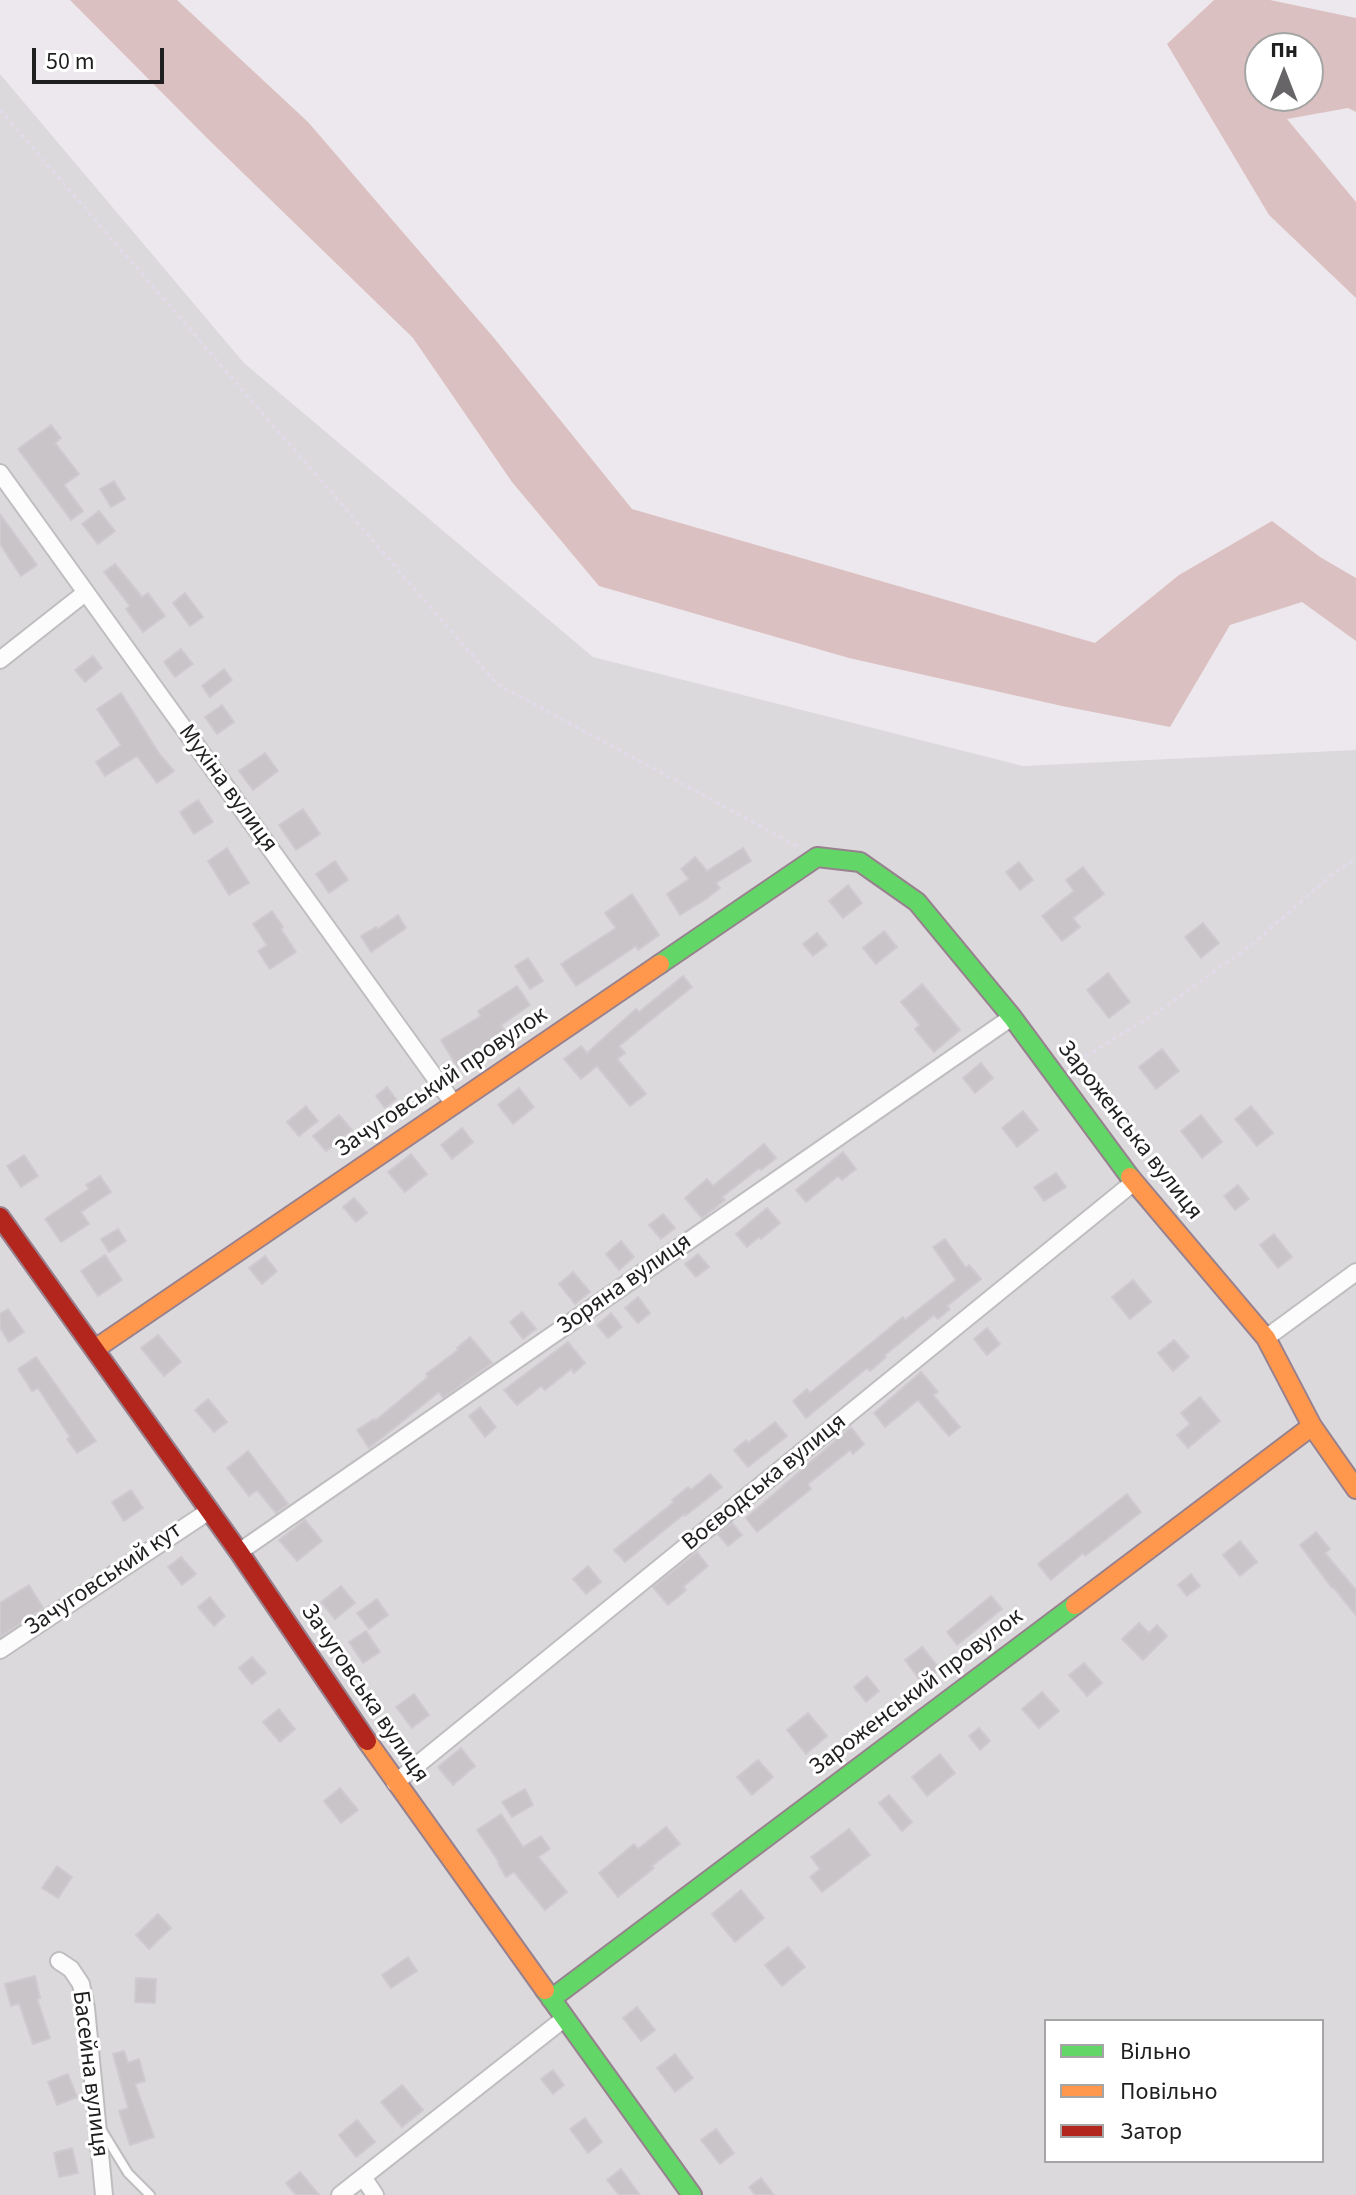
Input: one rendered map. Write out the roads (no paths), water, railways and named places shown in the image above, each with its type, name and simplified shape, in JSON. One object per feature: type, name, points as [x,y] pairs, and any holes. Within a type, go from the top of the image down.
[{"type":"street","name":"Мухіна вулиця","points":[[0,473],[454,1104]]},
{"type":"street","points":[[0,660],[85,593]]},
{"type":"street","name":"Зачуговський провулок","points":[[95,1349],[817,857]]},
{"type":"street","name":"Зароженська вулиця","points":[[817,857],[860,862],[917,902],[1012,1017],[1134,1182],[1266,1338],[1312,1426],[1356,1489]]},
{"type":"street","name":"Зоряна вулиця","points":[[239,1552],[1012,1017]]},
{"type":"street","name":"Воєводська вулиця","points":[[395,1783],[1134,1182]]},
{"type":"street","name":"Зачуговська вулиця","points":[[0,1217],[239,1552],[395,1783],[692,2195]]},
{"type":"street","points":[[1266,1338],[1356,1272]]},
{"type":"street","name":"Зароженський провулок","points":[[551,1999],[1312,1426]]},
{"type":"street","name":"Зачуговський кут","points":[[0,1650],[209,1511]]},
{"type":"street","name":"Басейна вулиця","points":[[59,1961],[71,1969],[81,1984],[104,2195]]},
{"type":"street","points":[[340,2195],[565,2018]]},
{"type":"street","points":[[363,2177],[375,2195]]},
{"type":"lane","points":[[97,2121],[128,2173],[150,2195]]}]
